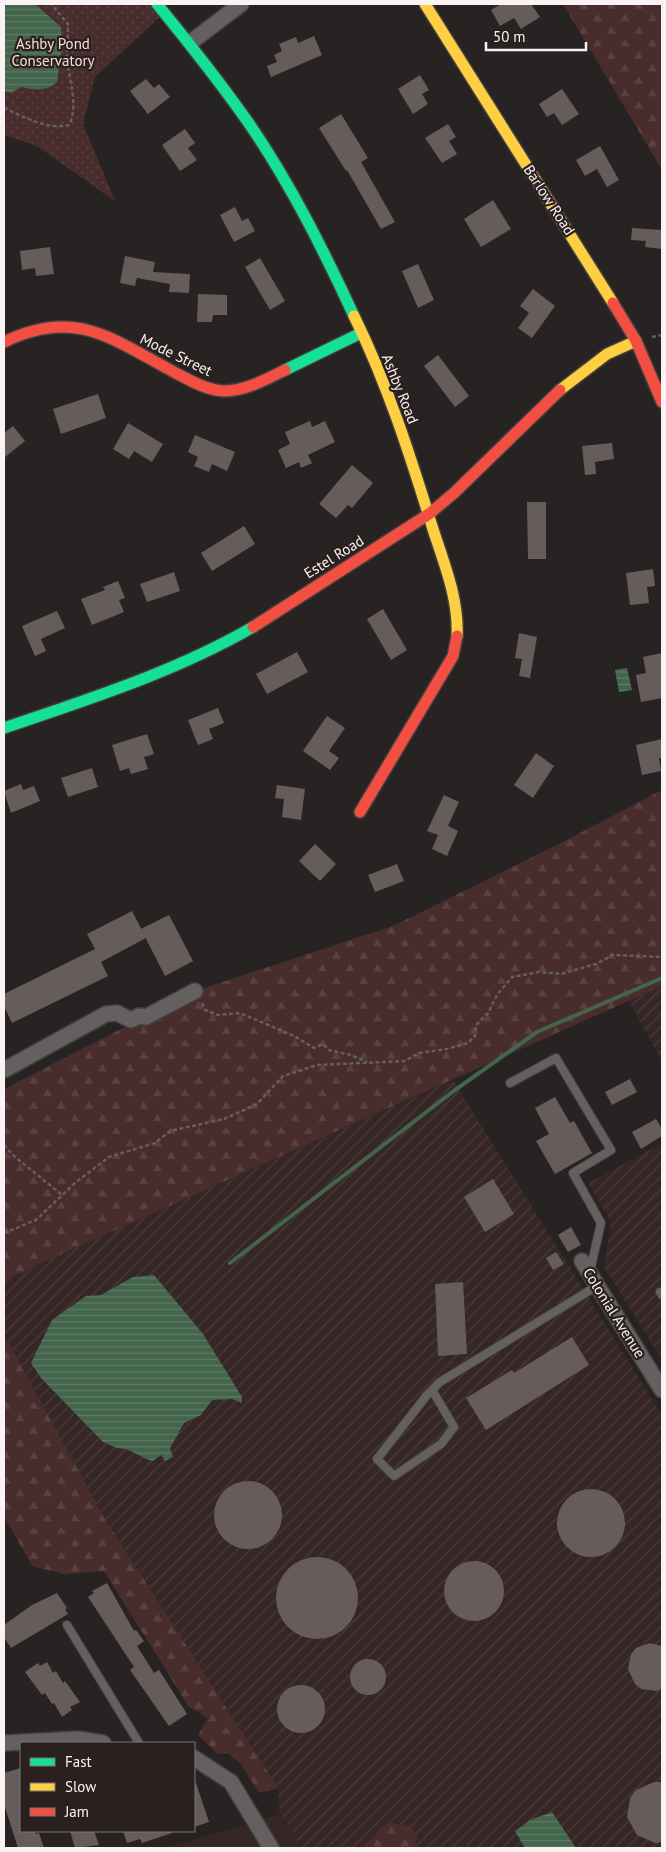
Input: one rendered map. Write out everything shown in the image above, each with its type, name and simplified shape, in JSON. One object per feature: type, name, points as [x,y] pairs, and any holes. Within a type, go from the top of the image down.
[{"type":"street","name":"Ashby Road","points":[[157,4],[190,42],[259,141],[295,199],[334,270],[398,422],[428,514],[455,607],[458,623],[456,645],[429,700],[360,812]]},
{"type":"street","points":[[190,42],[241,4]]},
{"type":"street","name":"Barlow Road","points":[[425,4],[636,342],[662,402]]},
{"type":"street","name":"Mode Street","points":[[4,342],[37,327],[60,324],[84,328],[105,335],[192,382],[208,388],[226,391],[253,385],[336,343],[361,333]]},
{"type":"street","name":"Estel Road","points":[[4,728],[127,685],[202,654],[253,626],[428,514],[462,487],[581,373],[604,355],[636,342]]},
{"type":"street","points":[[4,1070],[106,1014],[117,1013],[132,1020],[139,1016],[146,1017],[195,991]]},
{"type":"street","name":"Colonial Avenue","points":[[586,1267],[662,1390]]},
{"type":"street","points":[[22,1742],[78,1739],[97,1742]]},
{"type":"street","points":[[4,1743],[20,1742]]},
{"type":"street","points":[[195,1759],[231,1782],[271,1848]]},
{"type":"lane","points":[[510,1083],[556,1058],[611,1150],[573,1173],[602,1223],[586,1267]]},
{"type":"lane","points":[[432,1390],[454,1427],[441,1444],[394,1476],[377,1459],[432,1390],[446,1378],[597,1286]]},
{"type":"lane","points":[[67,1626],[139,1742]]},
{"type":"path","points":[[4,108],[40,123],[70,125],[72,119],[72,96],[67,58],[68,24],[51,4]]},
{"type":"path","points":[[4,1233],[36,1220],[62,1195],[110,1157],[155,1143],[170,1132],[224,1119],[257,1104],[283,1076],[316,1065],[405,1061],[419,1053],[447,1050],[468,1043],[475,1036],[476,1025],[488,1013],[497,995],[512,977],[539,972],[560,974],[596,964],[613,955],[662,957]]},
{"type":"path","points":[[195,991],[205,1010],[218,1015],[240,1013],[294,1036],[314,1048],[323,1044],[329,1050],[352,1055],[364,1062],[381,1063]]},
{"type":"path","points":[[4,1145],[15,1157],[62,1195]]},
{"type":"shaded area","points":[[4,4],[35,4],[61,27],[62,47],[57,82],[53,85],[40,89],[21,87],[11,93],[4,91]]},
{"type":"shaded area","points":[[627,668],[632,690],[619,692],[615,670]]},
{"type":"shaded area","points":[[662,986],[662,1062],[629,1001]]},
{"type":"shaded area","points":[[453,1080],[662,1415],[662,1848],[301,1848],[280,1814],[278,1788],[105,1519],[4,1335],[4,1280]]},
{"type":"shaded area","points":[[662,1143],[662,1360],[604,1267],[611,1223],[589,1183]]},
{"type":"shaded area","points":[[154,1275],[203,1334],[242,1397],[242,1403],[232,1399],[212,1400],[201,1415],[184,1423],[170,1448],[173,1457],[165,1461],[161,1455],[153,1461],[126,1449],[117,1448],[103,1442],[41,1378],[31,1363],[52,1320],[86,1296],[101,1295],[133,1277]]},
{"type":"shaded area","points":[[552,1812],[576,1848],[525,1848],[515,1831],[530,1820]]},
{"type":"shaded area","points":[[280,1814],[301,1848],[166,1848]]},
{"type":"green space","name":"Ashby Pond Conservatory","points":[[4,4],[157,4],[165,12],[95,77],[83,124],[115,201],[37,146],[4,135]]},
{"type":"green space","points":[[563,4],[662,4],[662,170]]},
{"type":"green space","points":[[662,790],[662,986],[4,1280],[4,1089],[195,991],[393,926],[559,844]]},
{"type":"green space","points":[[4,1335],[105,1519],[278,1788],[259,1793],[241,1764],[228,1753],[218,1754],[198,1735],[208,1718],[189,1707],[104,1571],[64,1574],[32,1566],[4,1516]]},
{"type":"green space","points":[[393,1823],[410,1826],[417,1835],[415,1848],[363,1848],[382,1827]]},
{"type":"building","points":[[501,4],[531,4],[540,17],[521,29],[514,18],[500,26],[491,10]]},
{"type":"building","points":[[314,36],[322,55],[271,77],[267,66],[277,62],[274,55],[282,51],[279,44],[296,37],[298,43]]},
{"type":"building","points":[[420,75],[429,90],[422,94],[428,104],[413,114],[398,89]]},
{"type":"building","points":[[146,79],[154,88],[159,84],[170,97],[148,114],[130,91]]},
{"type":"building","points":[[562,89],[579,114],[562,125],[554,113],[547,117],[539,104]]},
{"type":"building","points":[[341,114],[368,158],[361,162],[395,222],[381,229],[347,170],[319,128]]},
{"type":"building","points":[[448,124],[456,137],[449,141],[457,154],[442,163],[425,138]]},
{"type":"building","points":[[185,129],[195,143],[188,148],[197,160],[180,171],[162,145]]},
{"type":"building","points":[[600,146],[619,180],[607,187],[597,169],[585,176],[576,160]]},
{"type":"building","points":[[493,200],[511,229],[481,247],[464,219]]},
{"type":"building","points":[[235,207],[242,221],[248,218],[255,231],[234,242],[220,215]]},
{"type":"building","points":[[632,228],[662,230],[662,249],[645,247],[646,241],[631,240]]},
{"type":"building","points":[[50,247],[54,274],[36,276],[35,268],[22,270],[20,251]]},
{"type":"building","points":[[125,256],[155,262],[153,272],[190,274],[189,293],[169,292],[170,284],[137,278],[135,286],[120,283]]},
{"type":"building","points":[[260,258],[285,301],[270,310],[245,267]]},
{"type":"building","points":[[418,264],[434,300],[418,308],[402,271]]},
{"type":"building","points":[[533,289],[555,306],[532,338],[518,328],[529,313],[520,306]]},
{"type":"building","points":[[198,294],[227,295],[227,315],[213,315],[212,322],[197,322]]},
{"type":"building","points":[[438,355],[469,396],[455,407],[424,366]]},
{"type":"building","points":[[98,394],[106,418],[61,434],[53,409]]},
{"type":"building","points":[[310,421],[312,427],[325,421],[335,442],[308,455],[312,463],[301,468],[299,462],[286,468],[278,450],[290,444],[285,432]]},
{"type":"building","points":[[128,423],[163,444],[152,462],[134,451],[129,459],[113,449]]},
{"type":"building","points":[[13,426],[25,441],[4,458],[4,433]]},
{"type":"building","points":[[195,435],[235,452],[227,471],[212,464],[209,472],[194,466],[198,457],[188,452]]},
{"type":"building","points":[[612,443],[614,459],[595,462],[596,474],[585,475],[582,446]]},
{"type":"building","points":[[352,465],[373,483],[352,508],[348,505],[336,518],[319,504]]},
{"type":"building","points":[[527,502],[546,502],[546,559],[528,559]]},
{"type":"building","points":[[244,526],[255,544],[212,571],[201,553]]},
{"type":"building","points":[[653,569],[655,586],[647,587],[649,603],[630,605],[626,573]]},
{"type":"building","points":[[174,572],[180,591],[147,602],[140,584]]},
{"type":"building","points":[[118,581],[125,598],[119,600],[124,612],[92,625],[81,599],[105,590],[103,587]]},
{"type":"building","points":[[383,609],[407,650],[391,660],[367,619]]},
{"type":"building","points":[[57,611],[65,628],[41,639],[46,651],[35,656],[22,626]]},
{"type":"building","points":[[519,633],[537,637],[530,678],[519,676],[522,659],[515,658]]},
{"type":"building","points":[[297,652],[308,672],[267,694],[256,674]]},
{"type":"building","points":[[662,653],[662,698],[641,702],[636,675],[646,673],[643,657]]},
{"type":"building","points":[[218,708],[224,723],[209,729],[213,739],[198,745],[188,720]]},
{"type":"building","points":[[327,716],[345,728],[329,751],[339,758],[330,770],[303,751]]},
{"type":"building","points":[[147,734],[154,754],[144,757],[148,769],[131,774],[129,768],[120,771],[112,745]]},
{"type":"building","points":[[662,739],[662,758],[659,758],[661,771],[642,775],[636,745]]},
{"type":"building","points":[[536,753],[554,766],[533,798],[514,785]]},
{"type":"building","points":[[92,768],[98,787],[68,797],[61,778]]},
{"type":"building","points":[[21,784],[23,790],[34,786],[40,801],[11,813],[4,791]]},
{"type":"building","points":[[277,785],[305,789],[301,820],[282,817],[284,799],[275,798]]},
{"type":"building","points":[[444,795],[459,802],[448,826],[458,831],[447,856],[432,849],[438,835],[427,831]]},
{"type":"building","points":[[315,844],[336,864],[320,881],[299,861]]},
{"type":"building","points":[[397,864],[404,881],[375,892],[368,875]]},
{"type":"building","points":[[132,911],[146,938],[101,962],[108,976],[12,1023],[4,1006],[4,994],[95,949],[87,934]]},
{"type":"building","points":[[169,915],[193,961],[165,976],[141,929]]},
{"type":"building","points":[[630,1079],[637,1092],[612,1105],[605,1092]]},
{"type":"building","points":[[555,1097],[570,1123],[574,1121],[592,1153],[555,1174],[536,1141],[549,1134],[535,1108]]},
{"type":"building","points":[[656,1119],[662,1129],[662,1136],[641,1149],[632,1132]]},
{"type":"building","points":[[493,1179],[514,1214],[485,1232],[464,1197]]},
{"type":"building","points":[[571,1227],[581,1245],[568,1252],[558,1235]]},
{"type":"building","points":[[556,1252],[564,1264],[553,1270],[546,1258]]},
{"type":"building","points":[[463,1282],[467,1354],[438,1356],[435,1284]]},
{"type":"building","points":[[572,1337],[589,1365],[486,1430],[466,1398],[512,1370],[514,1373]]},
{"type":"building","points":[[248,1481],[261,1484],[272,1491],[279,1502],[282,1515],[279,1528],[272,1539],[261,1546],[248,1549],[235,1546],[224,1539],[217,1528],[214,1515],[217,1502],[224,1491],[235,1484]]},
{"type":"building","points":[[591,1489],[604,1492],[615,1499],[622,1510],[625,1523],[622,1536],[615,1547],[604,1554],[591,1557],[578,1554],[567,1547],[560,1536],[557,1523],[560,1510],[567,1499],[578,1492]]},
{"type":"building","points":[[317,1557],[333,1560],[346,1569],[355,1582],[358,1598],[355,1614],[346,1627],[333,1636],[317,1639],[301,1636],[288,1627],[279,1614],[276,1598],[279,1582],[288,1569],[301,1560]]},
{"type":"building","points":[[468,1561],[480,1561],[491,1566],[499,1574],[504,1585],[502,1603],[491,1616],[480,1621],[468,1621],[457,1616],[449,1608],[444,1597],[444,1585],[449,1574],[457,1566]]},
{"type":"building","points":[[107,1583],[134,1631],[136,1630],[144,1641],[137,1646],[154,1673],[159,1670],[187,1714],[169,1726],[130,1670],[134,1667],[88,1597],[94,1593],[92,1591]]},
{"type":"building","points":[[57,1593],[67,1608],[65,1609],[68,1614],[11,1648],[4,1637],[4,1625],[32,1605]]},
{"type":"building","points":[[650,1643],[662,1646],[662,1688],[657,1691],[641,1689],[635,1684],[628,1669],[631,1654],[636,1648]]},
{"type":"building","points":[[368,1659],[375,1660],[381,1664],[385,1670],[385,1684],[381,1690],[375,1694],[368,1695],[361,1694],[355,1690],[351,1684],[350,1677],[351,1670],[355,1664],[361,1660]]},
{"type":"building","points":[[47,1662],[53,1673],[56,1671],[63,1683],[65,1681],[80,1702],[70,1707],[72,1710],[62,1717],[54,1703],[52,1704],[45,1693],[42,1695],[25,1672],[38,1663],[40,1666]]},
{"type":"building","points":[[296,1685],[306,1685],[315,1689],[321,1695],[324,1700],[324,1718],[315,1729],[306,1733],[296,1733],[287,1729],[281,1723],[277,1714],[277,1704],[281,1695],[287,1689]]},
{"type":"building","points":[[20,1768],[20,1832],[39,1833],[44,1848],[18,1848],[4,1804],[4,1773]]},
{"type":"building","points":[[654,1782],[662,1782],[662,1842],[655,1843],[637,1835],[627,1817],[630,1798],[636,1790]]},
{"type":"building","points":[[195,1783],[196,1783],[209,1822],[195,1827]]},
{"type":"building","points":[[70,1832],[94,1832],[99,1845],[75,1848]]},
{"type":"building","points":[[123,1832],[172,1833],[142,1843],[140,1839],[127,1843]]},
{"type":"waterway","points":[[230,1263],[455,1090],[537,1032],[662,978]]},
{"type":"traffic: fast","points":[[157,4],[215,77],[263,145],[305,217],[354,316]]},
{"type":"traffic: fast","points":[[285,370],[361,333]]},
{"type":"traffic: fast","points":[[4,728],[131,684],[193,658],[253,627]]},
{"type":"traffic: slow","points":[[425,4],[613,303]]},
{"type":"traffic: slow","points":[[354,316],[377,367],[397,420],[445,566],[453,594],[457,636]]},
{"type":"traffic: slow","points":[[560,390],[607,354],[636,341]]},
{"type":"traffic: jam","points":[[613,303],[636,341],[662,402]]},
{"type":"traffic: jam","points":[[4,342],[29,332],[52,327],[73,327],[112,339],[198,384],[224,391],[248,387],[285,370]]},
{"type":"traffic: jam","points":[[253,627],[429,514],[454,493],[560,390]]},
{"type":"traffic: jam","points":[[360,812],[453,656],[457,636]]}]
